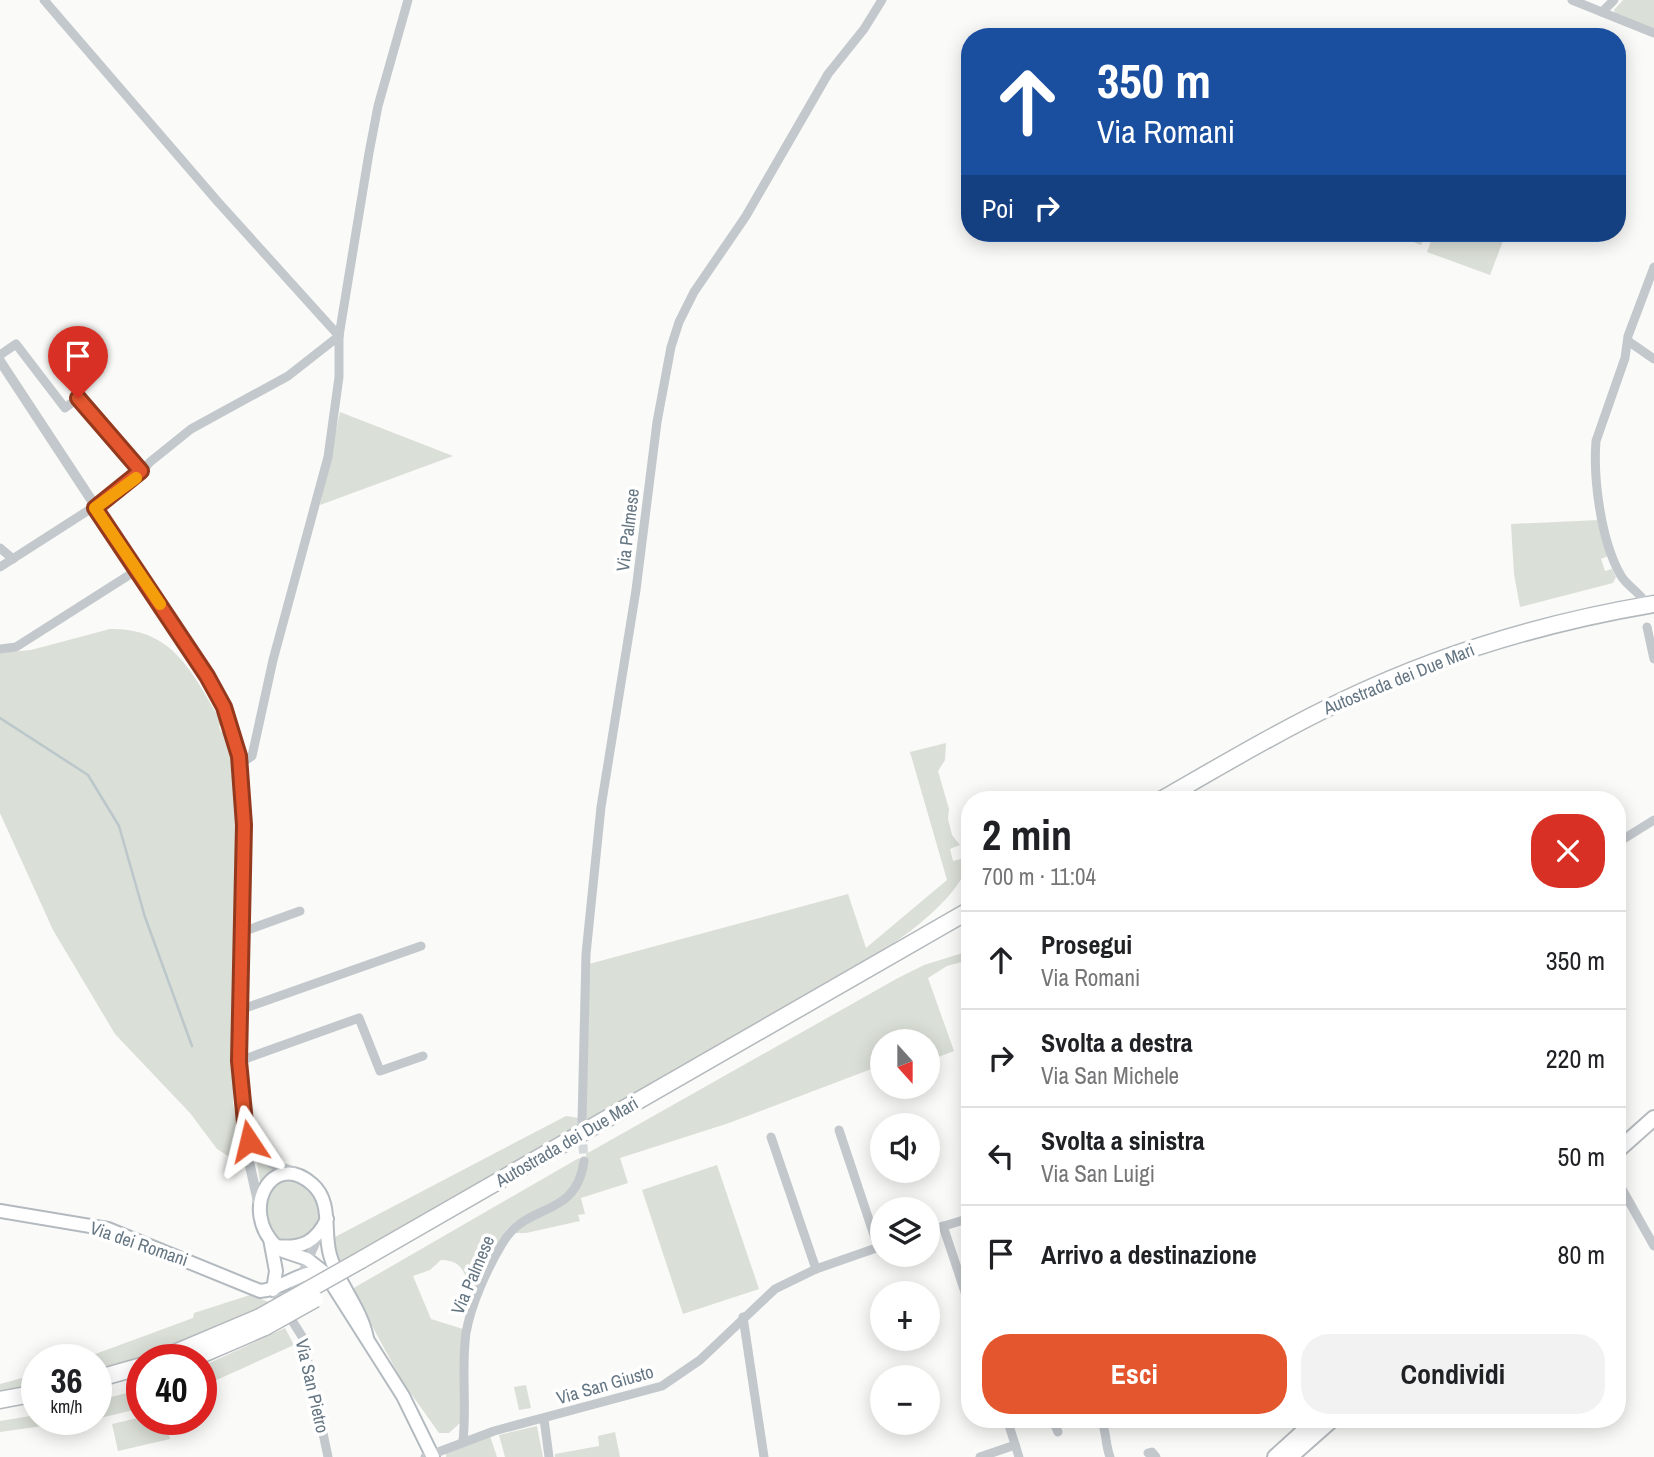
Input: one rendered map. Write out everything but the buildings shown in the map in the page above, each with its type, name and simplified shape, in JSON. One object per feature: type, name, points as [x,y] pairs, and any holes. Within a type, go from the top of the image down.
[{"type":"highway","name":"Autostrada dei Due Mari","points":[[1177,791],[1299,722],[1420,668],[1531,631],[1648,601]]},
{"type":"highway","name":"Autostrada dei Due Mari","points":[[1200,791],[1304,732],[1423,678],[1534,641],[1650,621]]},
{"type":"highway","name":"Autostrada dei Due Mari","points":[[217,1348],[265,1327],[363,1265],[961,915]]},
{"type":"highway","name":"Autostrada dei Due Mari","points":[[196,1344],[260,1317],[363,1265],[961,928]]},
{"type":"highway","points":[[0,1400],[21,1396]]},
{"type":"highway","points":[[0,1411],[21,1408]]},
{"type":"main road","points":[[1626,1143],[1654,1118]]},
{"type":"main road","points":[[1626,1156],[1654,1131]]},
{"type":"main road","points":[[273,1290],[276,1271],[273,1243],[259,1206],[260,1196],[269,1181],[278,1177],[299,1176],[318,1190],[327,1219],[327,1243],[333,1264],[368,1338],[403,1396],[430,1456]]},
{"type":"main road","name":"Via dei Romani","points":[[0,1211],[108,1229],[187,1259],[251,1289],[273,1290]]},
{"type":"main road","points":[[273,1243],[298,1247],[319,1236],[327,1219]]},
{"type":"main road","points":[[273,1243],[307,1259],[325,1273],[352,1320],[368,1338]]},
{"type":"main road","points":[[273,1290],[316,1272],[325,1273]]},
{"type":"main road","points":[[1275,1457],[1307,1428]]},
{"type":"main road","points":[[1290,1457],[1323,1428]]},
{"type":"street","points":[[44,0],[339,336]]},
{"type":"street","points":[[240,764],[252,756],[273,660],[328,457],[339,377],[339,336],[378,106],[408,0]]},
{"type":"street","name":"Via Palmese","points":[[582,1122],[586,954],[601,807],[636,590],[657,422],[671,347],[679,322],[694,292],[746,216],[828,74],[864,29],[881,0]]},
{"type":"street","points":[[1572,0],[1654,33]]},
{"type":"street","points":[[1602,12],[1614,0]]},
{"type":"street","points":[[1648,601],[1626,583],[1614,561],[1596,482],[1596,441],[1653,274]]},
{"type":"street","points":[[0,567],[95,508],[191,429],[288,376],[339,336]]},
{"type":"street","points":[[1628,341],[1654,359]]},
{"type":"street","points":[[141,471],[78,398],[65,408],[16,344],[0,358],[95,508],[207,676],[224,707],[232,731],[240,764],[244,825],[239,1061],[247,1153],[259,1206]]},
{"type":"street","points":[[0,548],[13,559]]},
{"type":"street","points":[[0,649],[16,647],[138,570]]},
{"type":"street","points":[[1650,621],[1654,659]]},
{"type":"street","points":[[1626,838],[1654,820]]},
{"type":"street","points":[[242,932],[300,911]]},
{"type":"street","points":[[240,1010],[422,946]]},
{"type":"street","points":[[239,1061],[359,1018],[380,1071],[423,1056]]},
{"type":"street","points":[[839,1130],[870,1218]]},
{"type":"street","points":[[246,1133],[254,1149],[271,1164],[299,1176]]},
{"type":"street","points":[[771,1137],[816,1269]]},
{"type":"street","name":"Via Palmese","points":[[463,1441],[466,1333],[491,1267],[505,1238],[519,1224],[572,1196],[581,1181],[584,1161]]},
{"type":"street","points":[[1626,1196],[1654,1246]]},
{"type":"street","points":[[940,1227],[961,1220]]},
{"type":"street","points":[[943,1226],[961,1280]]},
{"type":"street","points":[[303,1338],[291,1301],[319,1236]]},
{"type":"street","name":"Via San Giusto","points":[[430,1456],[463,1441],[662,1386],[699,1360],[775,1289],[816,1269],[870,1250]]},
{"type":"street","name":"Via San Pietro","points":[[273,1290],[303,1338],[328,1457]]},
{"type":"street","points":[[743,1317],[764,1457]]},
{"type":"street","points":[[544,1419],[548,1457]]},
{"type":"street","points":[[1010,1428],[1019,1457]]},
{"type":"street","points":[[1056,1428],[1058,1432]]},
{"type":"street","points":[[1105,1428],[1108,1436],[1106,1447],[1110,1457]]},
{"type":"street","points":[[980,1457],[1015,1445]]},
{"type":"shaded area","points":[[1623,0],[1654,0],[1654,29],[1616,15],[1614,10]]},
{"type":"shaded area","points":[[1431,242],[1503,242],[1490,275],[1427,252]]},
{"type":"shaded area","points":[[340,412],[453,456],[320,505]]},
{"type":"shaded area","points":[[1599,520],[1608,556],[1601,559],[1605,571],[1612,569],[1616,577],[1613,583],[1520,607],[1514,574],[1511,524]]},
{"type":"shaded area","points":[[110,629],[133,631],[167,646],[180,658],[202,689],[223,724],[219,726],[221,732],[226,730],[235,768],[238,803],[233,1103],[244,1162],[239,1163],[217,1149],[190,1113],[115,1034],[53,930],[0,813],[0,653],[31,650]]},
{"type":"shaded area","points":[[946,743],[945,760],[938,771],[949,809],[948,819],[952,835],[960,845],[950,849],[953,861],[961,859],[961,877],[953,890],[931,914],[870,959],[586,1121],[589,964],[848,894],[866,948],[947,880],[910,752]]},
{"type":"shaded area","points":[[961,953],[961,962],[947,966],[928,978],[954,1051],[940,1056],[940,1029],[870,1029],[870,1070],[729,1123],[620,1158],[628,1183],[581,1198],[585,1214],[578,1215],[580,1221],[526,1233],[514,1233],[521,1226],[568,1200],[576,1192],[583,1181],[586,1154],[924,965]]},
{"type":"shaded area","points":[[566,1116],[579,1118],[579,1125],[338,1264],[333,1238]]},
{"type":"shaded area","points":[[256,1155],[284,1172],[261,1189]]},
{"type":"shaded area","points":[[579,1158],[578,1173],[565,1194],[517,1220],[501,1236],[475,1298],[461,1268],[450,1261],[441,1260],[430,1270],[413,1276],[431,1319],[463,1329],[460,1423],[449,1433],[439,1433],[402,1381],[352,1289]]},
{"type":"shaded area","points":[[717,1165],[759,1289],[683,1314],[642,1190]]},
{"type":"shaded area","points":[[293,1178],[316,1195],[320,1224],[309,1238],[285,1242],[268,1223],[266,1198],[272,1182]]},
{"type":"shaded area","points":[[250,1295],[272,1303],[180,1344],[126,1344],[126,1363],[112,1368],[112,1348],[193,1318],[194,1313]]},
{"type":"shaded area","points":[[285,1328],[294,1345],[217,1380],[217,1360]]},
{"type":"shaded area","points":[[21,1378],[21,1390],[0,1394],[0,1384]]},
{"type":"shaded area","points":[[526,1385],[531,1408],[519,1410],[514,1387]]},
{"type":"shaded area","points":[[126,1393],[126,1412],[112,1415],[112,1397]]},
{"type":"shaded area","points":[[21,1418],[21,1429],[0,1432],[0,1421]]},
{"type":"shaded area","points":[[126,1421],[126,1435],[169,1435],[170,1439],[118,1451],[112,1424]]},
{"type":"shaded area","points":[[537,1426],[543,1457],[505,1457],[499,1435]]},
{"type":"shaded area","points":[[615,1432],[620,1457],[555,1457],[555,1454],[599,1446],[598,1436]]},
{"type":"shaded area","points":[[490,1436],[497,1457],[446,1457],[446,1452]]},
{"type":"waterway","points":[[0,718],[88,775],[119,826],[145,917],[192,1046]]},
{"type":"tunnel","points":[[582,1131],[584,1161]]},
{"type":"slow traffic","points":[[136,478],[95,508],[160,604]]},
{"type":"route","points":[[78,398],[141,471],[131,483],[95,508],[207,676],[224,707],[239,756],[243,779],[244,825],[239,1061],[249,1141]]}]
